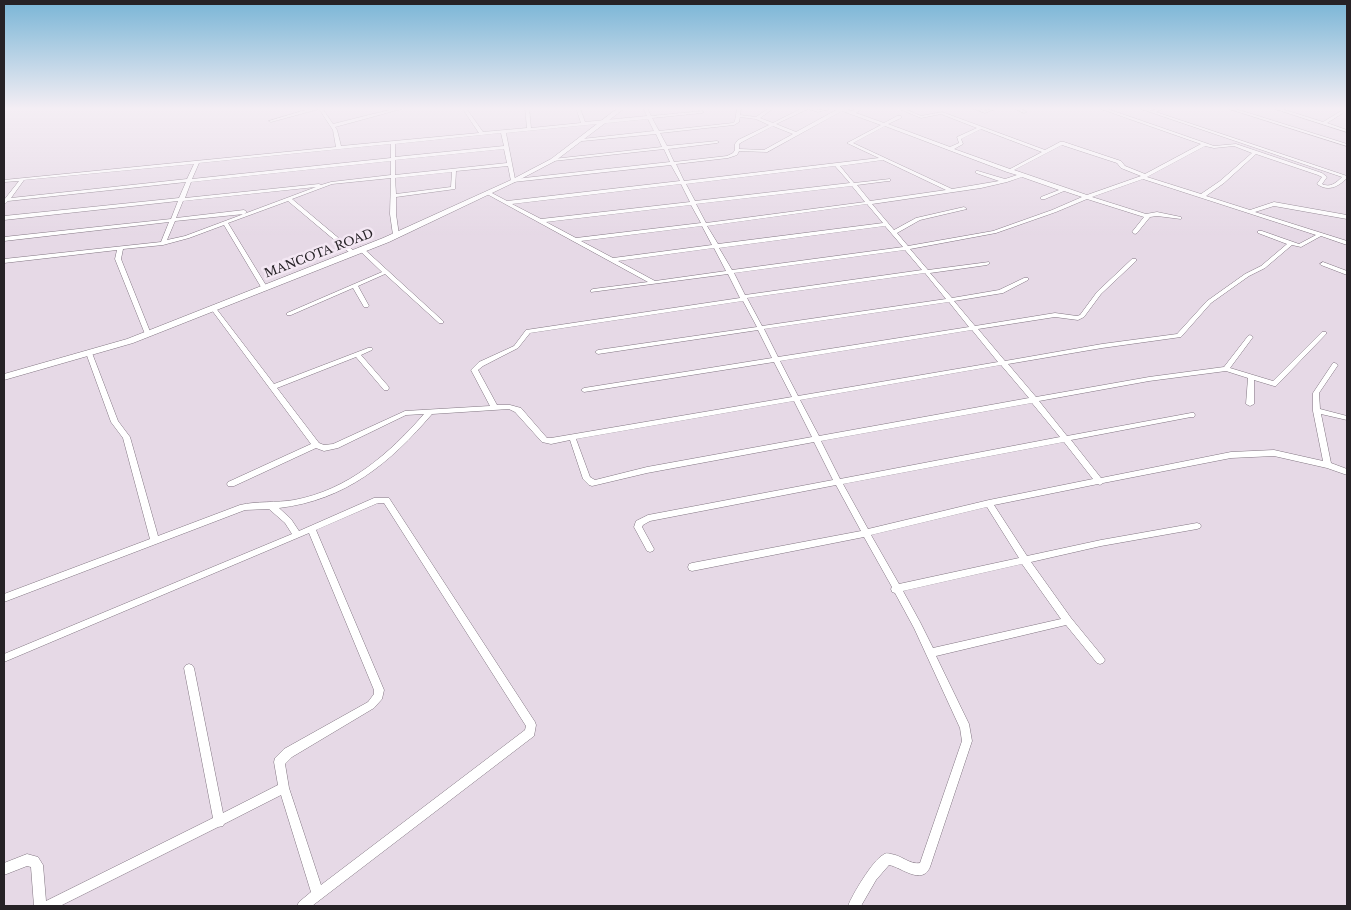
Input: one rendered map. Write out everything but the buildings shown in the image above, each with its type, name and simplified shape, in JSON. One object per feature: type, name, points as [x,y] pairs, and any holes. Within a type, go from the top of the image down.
[{"type":"main road","name":"MANCOTA ROAD","points":[[4,377],[148,334],[396,235],[513,181],[567,150]]},
{"type":"street","points":[[4,181],[314,150]]},
{"type":"street","points":[[393,150],[392,177],[396,235]]},
{"type":"street","points":[[5,202],[191,180],[473,150]]},
{"type":"street","points":[[507,150],[513,181],[731,157],[737,150]]},
{"type":"street","points":[[553,160],[643,150]]},
{"type":"street","points":[[667,150],[694,202],[703,224],[760,327],[794,398],[930,653],[966,728],[967,741],[964,752],[923,869],[913,870],[896,861],[886,859],[872,876],[854,906]]},
{"type":"street","points":[[743,150],[762,152],[765,150]]},
{"type":"street","points":[[954,150],[1088,198],[1148,216],[1157,214],[1179,218]]},
{"type":"street","points":[[1042,150],[1046,152]]},
{"type":"street","points":[[1009,171],[1049,150]]},
{"type":"street","points":[[1085,150],[1121,162],[1123,167],[1144,177],[1347,243]]},
{"type":"street","points":[[593,291],[907,248],[994,232],[1088,198],[1104,190],[1144,177],[1192,150]]},
{"type":"street","points":[[1250,150],[1325,177],[1319,184],[1323,187],[1333,187],[1345,176],[1268,150]]},
{"type":"street","points":[[848,164],[863,151],[950,190]]},
{"type":"street","points":[[1202,196],[1222,182],[1255,152]]},
{"type":"street","points":[[507,203],[884,159]]},
{"type":"street","points":[[163,243],[197,162]]},
{"type":"street","points":[[4,218],[510,164]]},
{"type":"street","points":[[837,165],[1034,400],[1100,482]]},
{"type":"street","points":[[393,196],[453,188],[454,170]]},
{"type":"street","points":[[978,172],[1005,182]]},
{"type":"street","points":[[575,240],[870,203],[980,187],[1005,182],[1022,175]]},
{"type":"street","points":[[5,202],[23,179]]},
{"type":"street","points":[[541,221],[888,180]]},
{"type":"street","points":[[4,261],[163,243],[180,239],[331,183]]},
{"type":"street","points":[[1043,198],[1063,190]]},
{"type":"street","points":[[488,193],[653,282]]},
{"type":"street","points":[[289,199],[352,252]]},
{"type":"street","points":[[1252,211],[1274,204],[1347,217]]},
{"type":"street","points":[[894,232],[918,219],[964,209]]},
{"type":"street","points":[[4,239],[256,211]]},
{"type":"street","points":[[1135,232],[1148,216]]},
{"type":"street","points":[[225,223],[264,287]]},
{"type":"street","points":[[612,260],[886,224]]},
{"type":"street","points":[[1260,232],[1290,244],[1302,245],[1319,235]]},
{"type":"street","points":[[231,484],[316,445],[328,448],[402,415],[495,408],[516,409],[545,440],[572,437],[1102,346],[1179,336],[1209,302],[1247,275],[1263,267],[1290,244]]},
{"type":"street","points":[[120,248],[118,259],[148,334]]},
{"type":"street","points":[[361,249],[441,322]]},
{"type":"street","points":[[584,390],[1055,315],[1078,318],[1082,316],[1103,289],[1134,260]]},
{"type":"street","points":[[495,408],[474,370],[480,364],[516,348],[528,332],[743,298],[987,264]]},
{"type":"street","points":[[1323,264],[1347,273]]},
{"type":"street","points":[[289,314],[386,272]]},
{"type":"street","points":[[598,352],[1001,292],[1026,279]]},
{"type":"street","points":[[354,285],[366,306]]},
{"type":"street","points":[[213,308],[316,445]]},
{"type":"street","points":[[572,437],[587,479],[595,483],[646,470],[816,438],[1149,379],[1226,369],[1270,384],[1278,383],[1324,333]]},
{"type":"street","points":[[1226,369],[1250,336]]},
{"type":"street","points":[[273,387],[370,349]]},
{"type":"street","points":[[89,353],[115,422],[126,437],[155,540]]},
{"type":"street","points":[[357,354],[386,388]]},
{"type":"street","points":[[1328,465],[1316,411],[1316,393],[1335,365]]},
{"type":"street","points":[[1250,404],[1251,377]]},
{"type":"street","points":[[1316,411],[1347,418]]},
{"type":"street","points":[[4,598],[240,508],[252,505],[272,506],[311,500],[355,482],[406,440],[430,412]]},
{"type":"street","points":[[650,549],[638,527],[639,523],[648,518],[1191,415]]},
{"type":"street","points":[[692,567],[865,533],[989,503],[1231,455],[1274,453],[1328,465],[1347,472]]},
{"type":"street","points":[[4,658],[377,500],[386,500],[532,729],[527,735],[303,906]]},
{"type":"street","points":[[989,503],[1025,561],[1068,621],[1100,660]]},
{"type":"street","points":[[272,506],[288,521],[297,535]]},
{"type":"street","points":[[895,589],[1101,544],[1197,526]]},
{"type":"street","points":[[311,529],[375,682],[378,696],[371,705],[282,757],[278,767],[318,895]]},
{"type":"street","points":[[930,653],[1068,621]]},
{"type":"street","points":[[189,668],[219,822]]},
{"type":"street","points":[[48,906],[284,788]]},
{"type":"street","points":[[4,870],[27,860],[34,861],[37,866],[40,906]]}]
